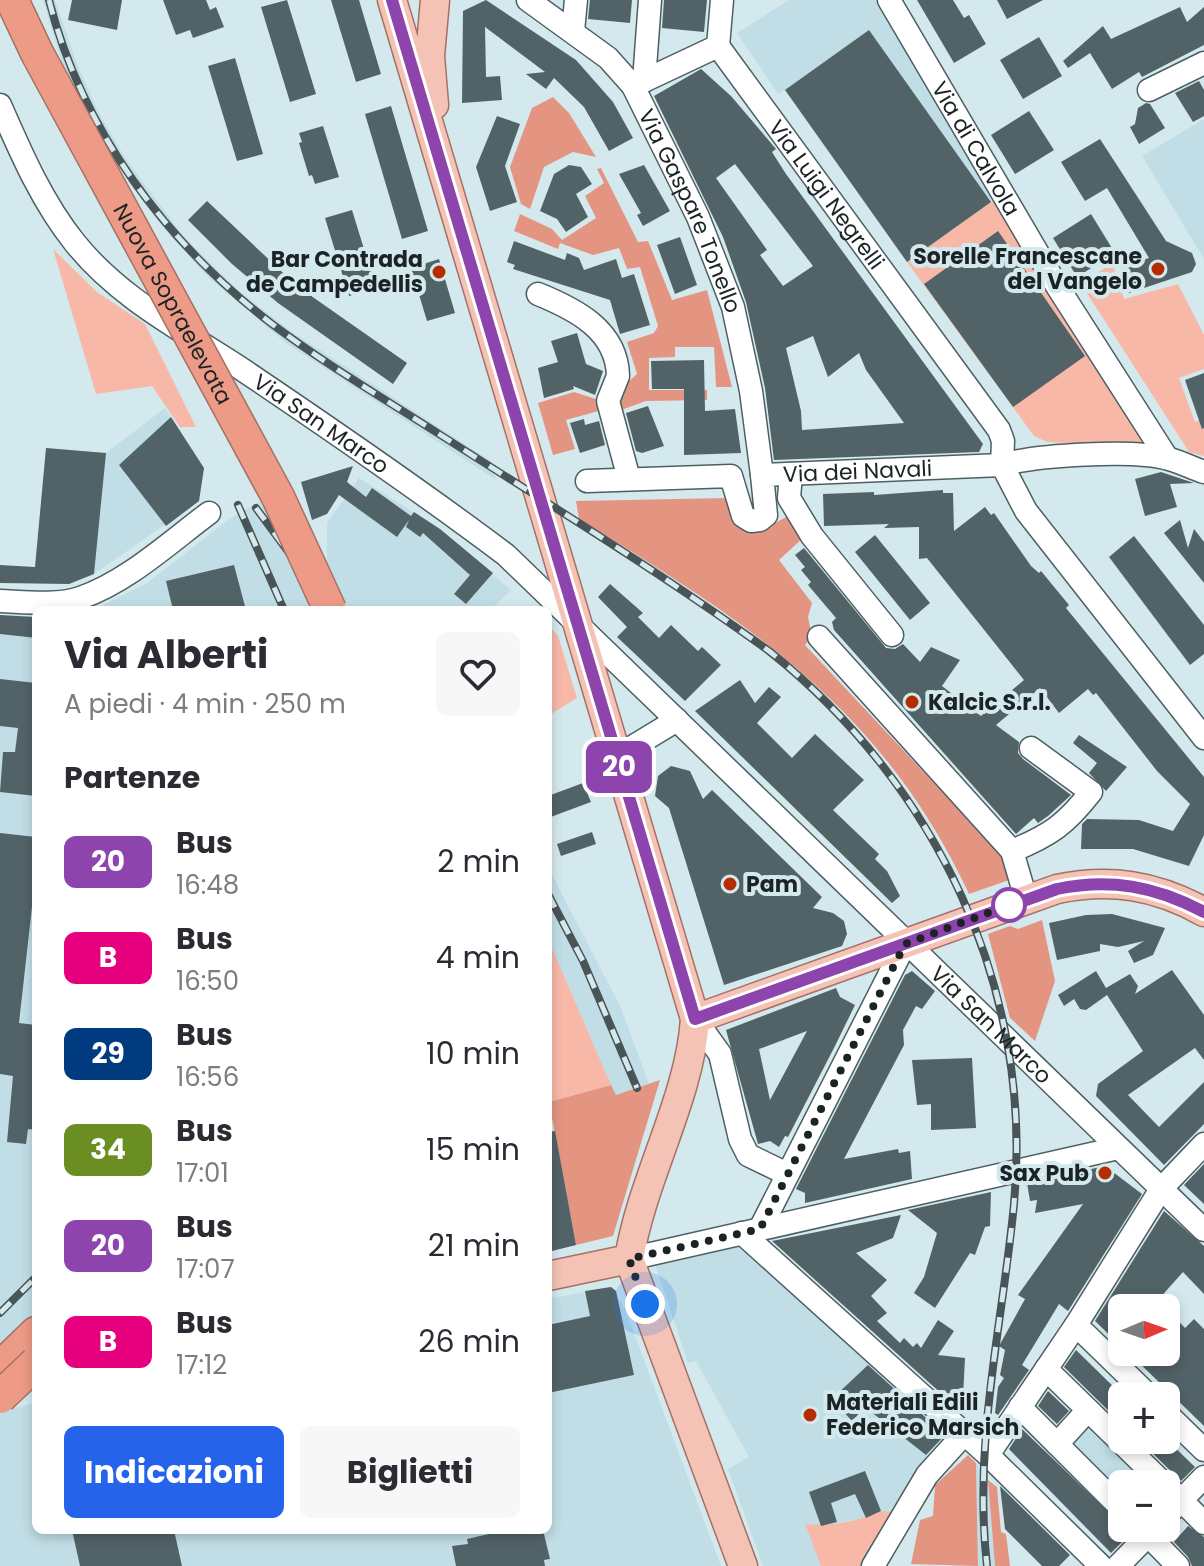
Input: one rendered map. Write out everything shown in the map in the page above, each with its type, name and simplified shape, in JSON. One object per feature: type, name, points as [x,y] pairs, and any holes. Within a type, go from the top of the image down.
[{"type":"highway","name":"Nuova Sopraelevata","points":[[12,0],[37,53],[278,497],[328,606]]},
{"type":"highway","name":"Nuova Sopraelevata","points":[[0,24],[259,506],[305,606]]},
{"type":"highway","points":[[0,1368],[32,1337]]},
{"type":"highway","points":[[0,1396],[32,1367]]},
{"type":"main road","points":[[392,0],[695,1019],[691,1055],[639,1207],[629,1259],[743,1566]]},
{"type":"main road","points":[[435,0],[430,56],[433,104],[448,192]]},
{"type":"main road","points":[[695,1019],[1026,899],[1090,882],[1149,888],[1204,912]]},
{"type":"main road","points":[[681,969],[711,993],[748,1001]]},
{"type":"main road","points":[[552,1275],[629,1259]]},
{"type":"main road","points":[[0,1396],[32,1388]]},
{"type":"street","name":"Via Gaspare Tonello","points":[[528,0],[639,83],[698,217],[733,307],[751,391],[762,475]]},
{"type":"street","points":[[573,31],[576,0]]},
{"type":"street","points":[[639,83],[650,0]]},
{"type":"street","points":[[639,83],[718,46],[722,0]]},
{"type":"street","name":"Via di Calvola","points":[[889,0],[1057,286],[1167,458]]},
{"type":"street","name":"Via Luigi Negrelli","points":[[718,46],[999,430],[1003,441],[1002,465],[1026,511],[1204,738]]},
{"type":"street","points":[[1149,90],[1204,63]]},
{"type":"street","name":"Via San Marco","points":[[0,105],[56,218],[108,279],[139,305],[182,330],[445,507],[506,555],[1204,1230]]},
{"type":"street","points":[[538,294],[590,319],[608,343],[618,376],[608,401],[629,479]]},
{"type":"street","name":"Via dei Navali","points":[[587,481],[731,476],[743,516],[754,521],[766,515],[762,475],[1002,465],[1023,459],[1117,455],[1167,458],[1204,472]]},
{"type":"street","points":[[791,474],[789,498],[812,536],[892,635]]},
{"type":"street","points":[[0,601],[64,602],[82,598],[124,574],[209,513]]},
{"type":"street","points":[[819,637],[1012,851],[1026,899]]},
{"type":"street","points":[[616,757],[677,720]]},
{"type":"street","points":[[1012,851],[1048,837],[1069,819],[1091,792],[1031,748]]},
{"type":"street","points":[[751,1231],[787,1174],[905,944]]},
{"type":"street","points":[[695,1019],[720,1054],[740,1139],[748,1155],[787,1174]]},
{"type":"street","points":[[988,1455],[1076,1325],[1161,1189],[1204,1144]]},
{"type":"street","points":[[629,1259],[1118,1148]]},
{"type":"street","points":[[751,1231],[1101,1566]]},
{"type":"street","points":[[1076,1325],[1135,1382]]},
{"type":"street","points":[[1046,1369],[1144,1470]]},
{"type":"street","points":[[1020,1407],[1108,1495]]},
{"type":"street","points":[[1057,1444],[1088,1410]]},
{"type":"street","points":[[1180,1427],[1204,1450]]},
{"type":"street","points":[[873,1566],[927,1475],[965,1433]]},
{"type":"street","points":[[1180,1491],[1204,1477]]},
{"type":"street","points":[[1180,1505],[1204,1523]]},
{"type":"street","points":[[1118,1566],[1138,1542]]},
{"type":"street","points":[[1158,1542],[1178,1566]]},
{"type":"shaded area","points":[[43,0],[55,0],[77,64],[98,111],[125,158],[185,238],[237,289],[289,330],[491,461],[496,480],[286,343],[208,277],[165,230],[92,129],[68,82]]},
{"type":"shaded area","points":[[789,0],[880,0],[995,199],[907,262],[785,90],[778,94],[737,33]]},
{"type":"shaded area","points":[[553,97],[569,113],[596,157],[573,152],[544,167],[530,209],[521,204],[510,167],[532,108]]},
{"type":"shaded area","points":[[1204,119],[1204,259],[1142,156]]},
{"type":"shaded area","points":[[601,168],[638,242],[648,241],[672,300],[707,290],[732,387],[716,387],[714,347],[675,347],[675,357],[649,358],[649,390],[707,390],[707,400],[646,401],[621,410],[619,390],[637,374],[627,342],[654,333],[658,326],[640,267],[627,269],[619,248],[593,255],[560,243],[558,249],[514,231],[520,214],[552,229],[562,240],[596,218],[585,196],[604,183],[597,169]]},
{"type":"shaded area","points":[[995,199],[1150,447],[1047,442],[1034,436],[907,262]]},
{"type":"shaded area","points":[[53,249],[97,292],[145,324],[196,427],[180,427],[152,386],[96,394]]},
{"type":"shaded area","points":[[1112,263],[1124,299],[1178,284],[1204,335],[1204,369],[1179,378],[1195,422],[1204,419],[1204,456],[1189,452],[1081,284]]},
{"type":"shaded area","points":[[574,392],[599,400],[602,410],[566,420],[575,449],[553,455],[538,403]]},
{"type":"shaded area","points":[[165,408],[204,468],[199,501],[94,574],[69,584],[34,583],[46,448],[106,453]]},
{"type":"shaded area","points":[[359,478],[440,529],[511,590],[494,606],[101,606],[147,583],[228,520],[267,497],[327,566],[327,523]]},
{"type":"shaded area","points":[[728,498],[739,524],[750,532],[757,532],[790,515],[804,537],[779,560],[812,603],[808,617],[812,636],[805,645],[1004,858],[1009,880],[969,894],[934,828],[895,771],[852,720],[805,675],[754,634],[579,519],[576,501]]},
{"type":"shaded area","points":[[552,629],[558,636],[577,698],[552,714]]},
{"type":"shaded area","points":[[0,634],[32,638],[32,1374],[0,1381]]},
{"type":"shaded area","points":[[552,875],[621,1008],[649,1084],[615,1096],[552,948]]},
{"type":"shaded area","points":[[1042,920],[1055,981],[1035,1041],[1010,1018],[988,934],[1010,926],[1018,929]]},
{"type":"shaded area","points":[[552,948],[611,1085],[552,1101]]},
{"type":"shaded area","points":[[660,1080],[613,1236],[576,1245],[552,1118],[552,1101],[611,1085],[616,1095]]},
{"type":"shaded area","points":[[739,1245],[947,1433],[927,1455],[897,1512],[821,1526],[806,1524],[821,1566],[763,1566],[728,1469],[749,1457],[696,1361],[688,1363],[655,1264]]},
{"type":"shaded area","points":[[611,1287],[625,1309],[721,1566],[0,1566],[0,1411],[32,1404],[32,1534],[552,1534],[552,1298]]},
{"type":"shaded area","points":[[1091,1416],[1108,1433],[1108,1454],[1129,1454],[1145,1470],[1108,1470],[1108,1491],[1062,1446]]},
{"type":"shaded area","points":[[968,1455],[976,1463],[978,1566],[911,1564],[920,1520],[933,1516],[935,1485]]},
{"type":"shaded area","points":[[976,1463],[988,1480],[995,1566],[978,1566]]},
{"type":"shaded area","points":[[988,1480],[997,1487],[1001,1532],[1006,1534],[1010,1566],[995,1566]]},
{"type":"shaded area","points":[[881,1511],[897,1512],[863,1566],[821,1566],[805,1524],[844,1522]]},
{"type":"building","points":[[72,0],[122,0],[117,30],[68,20]]},
{"type":"building","points":[[163,0],[206,0],[210,10],[216,7],[224,27],[193,38],[190,30],[176,35]]},
{"type":"building","points":[[287,0],[316,94],[290,102],[261,7]]},
{"type":"building","points":[[331,0],[359,0],[381,74],[356,82]]},
{"type":"building","points":[[486,0],[576,60],[613,102],[633,138],[609,151],[584,107],[554,78],[546,89],[526,74],[545,72],[485,27],[486,77],[500,76],[502,100],[462,103],[463,11]]},
{"type":"building","points":[[590,0],[632,0],[630,23],[588,19]]},
{"type":"building","points":[[664,0],[707,0],[704,32],[662,28]]},
{"type":"building","points":[[917,0],[953,0],[964,18],[969,15],[986,44],[954,63]]},
{"type":"building","points":[[997,0],[1043,0],[1007,19]]},
{"type":"building","points":[[1180,7],[1187,22],[1204,7],[1204,45],[1142,77],[1139,72],[1112,89],[1090,53],[1068,68],[1063,61],[1103,26],[1111,39]]},
{"type":"building","points":[[869,30],[991,202],[907,262],[785,90]]},
{"type":"building","points":[[1039,37],[1062,76],[1023,99],[1000,60]]},
{"type":"building","points":[[235,58],[263,154],[237,161],[208,66]]},
{"type":"building","points":[[701,69],[731,96],[776,149],[772,152],[786,174],[983,444],[979,452],[774,460],[765,388],[746,302],[723,237],[654,96]],"holes":[[[735,164],[813,266],[783,286],[760,255],[767,250],[716,178]],[[813,336],[828,377],[859,353],[866,370],[904,423],[802,430],[801,411],[786,348]]]},
{"type":"building","points":[[1199,81],[1204,90],[1204,116],[1193,122],[1175,93]]},
{"type":"building","points":[[1150,104],[1165,128],[1139,144],[1130,127],[1135,124],[1138,108]]},
{"type":"building","points":[[391,106],[428,231],[402,239],[365,114]]},
{"type":"building","points":[[1029,111],[1054,150],[1015,174],[991,135]]},
{"type":"building","points":[[497,116],[520,124],[505,166],[517,202],[490,211],[476,167]]},
{"type":"building","points":[[323,126],[339,177],[315,184],[312,175],[309,176],[299,133]]},
{"type":"building","points":[[1100,139],[1166,241],[1192,253],[1196,264],[1192,272],[1129,293],[1121,266],[1149,258],[1107,188],[1085,201],[1061,162]]},
{"type":"building","points":[[569,165],[581,167],[592,184],[576,194],[588,217],[566,232],[557,219],[540,211],[554,174]]},
{"type":"building","points":[[644,165],[670,211],[643,226],[637,215],[641,213],[619,174]]},
{"type":"building","points":[[207,201],[297,286],[407,363],[393,384],[278,303],[232,264],[188,220]]},
{"type":"building","points":[[352,210],[376,288],[349,296],[325,218]]},
{"type":"building","points":[[1091,214],[1115,253],[1077,277],[1053,238]]},
{"type":"building","points":[[998,231],[1085,356],[1013,407],[924,284]]},
{"type":"building","points":[[680,237],[697,285],[675,294],[657,245]]},
{"type":"building","points":[[514,241],[565,260],[567,253],[579,258],[584,270],[616,259],[622,278],[634,274],[650,325],[620,334],[610,300],[513,269],[515,265],[507,262]]},
{"type":"building","points":[[439,259],[455,313],[427,321],[411,268]]},
{"type":"building","points":[[577,333],[586,364],[603,371],[595,395],[573,386],[574,389],[544,398],[538,368],[558,362],[551,341]]},
{"type":"building","points":[[704,360],[705,411],[735,409],[741,453],[684,455],[684,389],[652,389],[651,361]]},
{"type":"building","points":[[1204,373],[1204,428],[1202,429],[1185,380]]},
{"type":"building","points":[[648,406],[664,446],[642,453],[636,451],[626,413]]},
{"type":"building","points":[[171,417],[204,468],[199,501],[166,526],[119,465]]},
{"type":"building","points":[[584,419],[585,425],[599,421],[605,445],[580,453],[570,423]]},
{"type":"building","points":[[46,448],[106,453],[94,574],[69,584],[0,583],[0,565],[35,567]]},
{"type":"building","points":[[353,466],[347,482],[366,497],[372,488],[411,516],[414,512],[440,529],[493,573],[466,604],[454,594],[470,575],[423,533],[420,537],[406,527],[409,520],[397,537],[339,495],[327,514],[312,520],[301,482]]},
{"type":"building","points":[[1161,472],[1194,483],[1170,484],[1177,507],[1145,516],[1135,479]]},
{"type":"building","points":[[943,490],[943,493],[953,493],[954,531],[985,507],[991,515],[994,513],[1031,566],[1039,573],[1041,571],[1069,605],[1066,608],[1204,777],[1204,835],[1189,866],[1133,849],[1081,849],[1082,824],[1087,819],[1139,820],[1173,831],[1190,804],[1157,771],[1096,693],[1093,695],[1088,689],[1059,713],[1040,688],[996,725],[1019,742],[1018,753],[1023,759],[1071,795],[1048,816],[1038,823],[1034,818],[1016,834],[834,630],[832,622],[836,618],[808,585],[811,582],[801,570],[805,567],[795,555],[804,548],[886,648],[895,649],[903,644],[920,662],[931,647],[960,660],[942,686],[981,716],[1024,680],[927,558],[919,559],[919,527],[884,528],[889,524],[824,526],[823,494],[874,492],[874,495]]},
{"type":"building","points":[[1180,520],[1188,548],[1194,529],[1204,542],[1204,583],[1164,533]]},
{"type":"building","points":[[875,535],[930,603],[910,620],[855,552]]},
{"type":"building","points":[[1134,536],[1204,625],[1204,654],[1190,665],[1109,557]]},
{"type":"building","points":[[234,565],[245,606],[172,606],[166,581]]},
{"type":"building","points":[[610,584],[643,613],[638,617],[659,638],[671,625],[698,651],[702,647],[721,665],[685,701],[617,637],[627,627],[598,597]]},
{"type":"building","points":[[0,615],[32,617],[32,638],[0,634]]},
{"type":"building","points":[[0,679],[32,683],[32,796],[0,792],[3,752],[15,752],[18,728],[0,726]]},
{"type":"building","points":[[740,680],[755,703],[769,687],[781,697],[757,723],[792,758],[815,734],[864,780],[833,810],[879,854],[875,859],[887,871],[900,896],[892,903],[695,711]]},
{"type":"building","points":[[1079,735],[1127,767],[1106,791],[1089,773],[1097,763],[1073,743]]},
{"type":"building","points":[[671,766],[690,771],[703,799],[712,790],[822,897],[813,908],[833,913],[844,921],[847,934],[842,946],[724,985],[669,808],[655,796],[658,776]]},
{"type":"building","points":[[583,783],[591,802],[552,817],[552,795]]},
{"type":"building","points":[[592,832],[596,844],[561,856],[557,844]]},
{"type":"building","points":[[0,833],[32,837],[32,907],[19,1023],[32,1025],[32,1130],[28,1129],[26,1144],[7,1142],[13,1076],[0,1074]]},
{"type":"building","points":[[1112,914],[1165,928],[1153,955],[1134,963],[1128,951],[1144,941],[1118,947],[1100,944],[1100,951],[1057,960],[1049,923],[1086,915]]},
{"type":"building","points":[[1172,970],[1204,1015],[1204,1060],[1195,1048],[1128,1095],[1159,1127],[1204,1082],[1204,1124],[1164,1165],[1096,1096],[1098,1084],[1143,1051],[1107,995],[1086,1010],[1080,1009],[1074,999],[1064,1006],[1058,995],[1096,971],[1106,988],[1130,974],[1138,986],[1135,994]]},
{"type":"building","points":[[912,971],[935,991],[922,1009],[916,1006],[903,1030],[904,1045],[844,1159],[898,1149],[899,1153],[910,1151],[912,1179],[805,1203],[805,1193],[796,1189],[905,975]]},
{"type":"building","points":[[836,988],[840,997],[855,1005],[788,1137],[785,1136],[779,1147],[770,1141],[758,1144],[726,1030]],"holes":[[[807,1031],[770,1100],[759,1049]]]},
{"type":"building","points":[[972,1058],[976,1128],[931,1130],[931,1104],[917,1105],[912,1060]]},
{"type":"building","points":[[552,1131],[555,1131],[576,1245],[552,1251]]},
{"type":"building","points":[[1204,1164],[1204,1204],[1184,1185]]},
{"type":"building","points":[[1105,1166],[1142,1194],[1068,1311],[1059,1304],[1022,1365],[1029,1370],[998,1415],[995,1413],[998,1387],[1004,1378],[1000,1375],[1005,1350],[999,1346],[1025,1299],[1018,1295],[1083,1204],[1035,1213],[1037,1200],[1030,1201],[1027,1183]]},
{"type":"building","points":[[991,1192],[990,1226],[985,1227],[975,1255],[970,1253],[935,1308],[914,1293],[924,1277],[937,1233],[908,1210]]},
{"type":"building","points":[[1164,1211],[1204,1246],[1204,1294],[1183,1272],[1163,1294],[1112,1294]]},
{"type":"building","points":[[901,1215],[893,1238],[856,1253],[887,1280],[871,1296],[887,1313],[877,1321],[900,1343],[904,1338],[913,1347],[917,1343],[921,1348],[938,1320],[954,1331],[938,1355],[965,1358],[963,1397],[954,1405],[772,1241]]},
{"type":"building","points":[[611,1287],[616,1291],[634,1375],[552,1392],[552,1324],[590,1316],[585,1291]]},
{"type":"building","points":[[1108,1300],[1108,1334],[1095,1321]]},
{"type":"building","points":[[1194,1319],[1204,1329],[1204,1426],[1180,1403],[1180,1382],[1159,1382],[1142,1366],[1180,1366],[1180,1323],[1185,1328]]},
{"type":"building","points":[[1076,1350],[1109,1382],[1108,1410],[1064,1367]]},
{"type":"building","points":[[868,1365],[945,1435],[926,1455],[865,1407],[852,1421],[840,1408],[834,1397]]},
{"type":"building","points":[[1048,1391],[1069,1411],[1057,1424],[1038,1406]]},
{"type":"building","points":[[1022,1429],[1108,1512],[1108,1542],[1122,1542],[1111,1553],[1009,1449]]},
{"type":"building","points":[[1180,1453],[1195,1467],[1181,1481],[1180,1470],[1170,1470],[1153,1454]]},
{"type":"building","points":[[865,1471],[881,1511],[866,1518],[855,1494],[831,1503],[837,1522],[821,1526],[809,1492]]},
{"type":"building","points":[[1000,1486],[1070,1555],[1059,1566],[1042,1566],[1005,1529]]},
{"type":"building","points":[[1188,1526],[1204,1537],[1204,1566],[1192,1566],[1174,1542],[1180,1542],[1180,1535]]},
{"type":"building","points":[[73,1534],[175,1534],[182,1566],[80,1566]]},
{"type":"building","points":[[489,1534],[544,1534],[550,1559],[544,1560],[545,1566],[456,1566],[452,1546],[468,1544],[467,1539]]},
{"type":"railway","points":[[49,0],[64,48],[106,138],[164,220],[233,292],[313,353],[647,567],[769,651],[828,704],[881,763],[925,827],[962,896],[989,969],[1008,1045],[1016,1124],[1014,1204],[986,1429],[984,1520],[987,1566]]},
{"type":"railway","points":[[238,505],[282,606]]},
{"type":"railway","points":[[256,508],[328,606]]},
{"type":"railway","points":[[552,902],[583,961],[637,1088]]},
{"type":"railway","points":[[0,1313],[32,1281]]},
{"type":"bus line","name":"20","points":[[392,0],[695,1019],[1026,899],[1090,882],[1149,888],[1204,912]]},
{"type":"place","name":"Sorelle Francescane del Vangelo","points":[[1158,269]]},
{"type":"place","name":"Bar Contrada de Campedellis","points":[[439,272]]},
{"type":"place","name":"Kalcic S.r.l.","points":[[912,702]]},
{"type":"place","name":"Pam","points":[[730,884]]},
{"type":"place","name":"Sax Pub","points":[[1105,1173]]},
{"type":"place","name":"Materiali Edili Federico Marsich","points":[[810,1415]]},
{"type":"route","points":[[645,1304],[629,1259],[760,1229],[905,944],[1009,905]]}]
